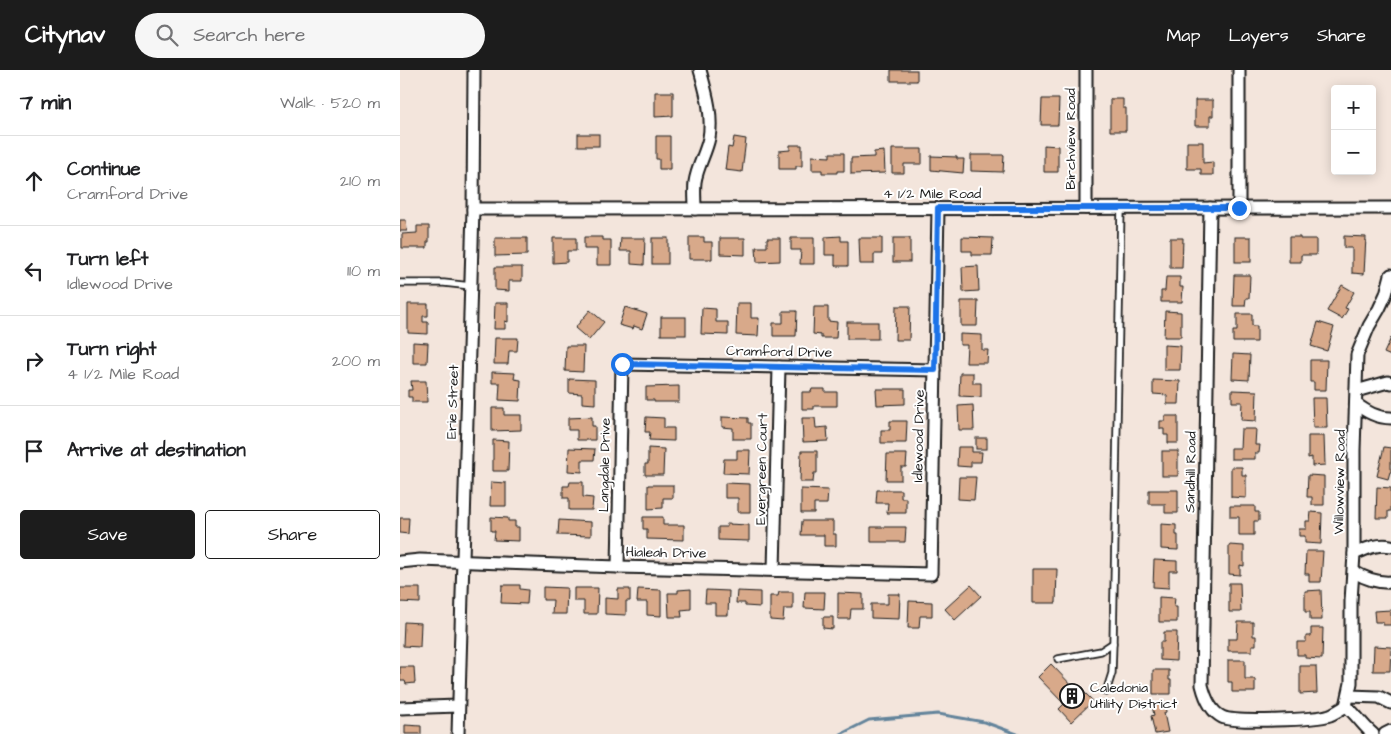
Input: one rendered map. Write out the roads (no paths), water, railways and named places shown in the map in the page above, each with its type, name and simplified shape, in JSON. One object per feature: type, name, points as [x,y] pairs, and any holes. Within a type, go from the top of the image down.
[{"type":"street","name":"Erie Street","points":[[458,734],[473,208],[474,70]]},
{"type":"street","points":[[694,209],[695,182],[705,154],[710,121],[709,106],[700,70]]},
{"type":"street","name":"Birchview Road","points":[[1086,70],[1086,208]]},
{"type":"street","points":[[1239,70],[1239,208]]},
{"type":"street","name":"4 1/2 Mile Road","points":[[473,208],[1391,208]]},
{"type":"street","name":"Idlewood Drive","points":[[931,574],[938,208]]},
{"type":"street","name":"Sandhill Road","points":[[1210,208],[1202,685],[1204,695],[1215,712],[1222,717],[1235,720],[1315,719],[1331,715],[1348,701]]},
{"type":"street","name":"Willowview Road","points":[[1348,701],[1351,683],[1351,601],[1354,572],[1354,450],[1357,355],[1369,326],[1380,309],[1391,275]]},
{"type":"street","name":"Cramford Drive","points":[[622,364],[935,370]]},
{"type":"street","name":"Langdale Drive","points":[[618,567],[622,364]]},
{"type":"street","name":"Evergreen Court","points":[[774,570],[779,367]]},
{"type":"street","points":[[1356,392],[1388,382],[1391,383]]},
{"type":"street","points":[[1356,404],[1367,413],[1391,418]]},
{"type":"street","points":[[1354,554],[1385,544],[1391,546]]},
{"type":"street","name":"Hialeah Drive","points":[[400,562],[420,560],[618,567],[931,574]]},
{"type":"street","points":[[1354,572],[1366,579],[1391,582]]},
{"type":"street","points":[[1373,734],[1365,728],[1348,701],[1379,697],[1391,703]]},
{"type":"street","points":[[400,708],[458,706]]},
{"type":"street","points":[[1385,734],[1391,731]]},
{"type":"lane","points":[[1106,692],[1112,673],[1114,643],[1121,208]]},
{"type":"lane","points":[[400,283],[471,286]]},
{"type":"lane","points":[[1058,659],[1102,651],[1114,643]]},
{"type":"waterway","points":[[841,734],[869,720],[938,714],[984,722],[1017,734]]},
{"type":"place","name":"Caledonia Utility District","points":[[1072,696]]}]
